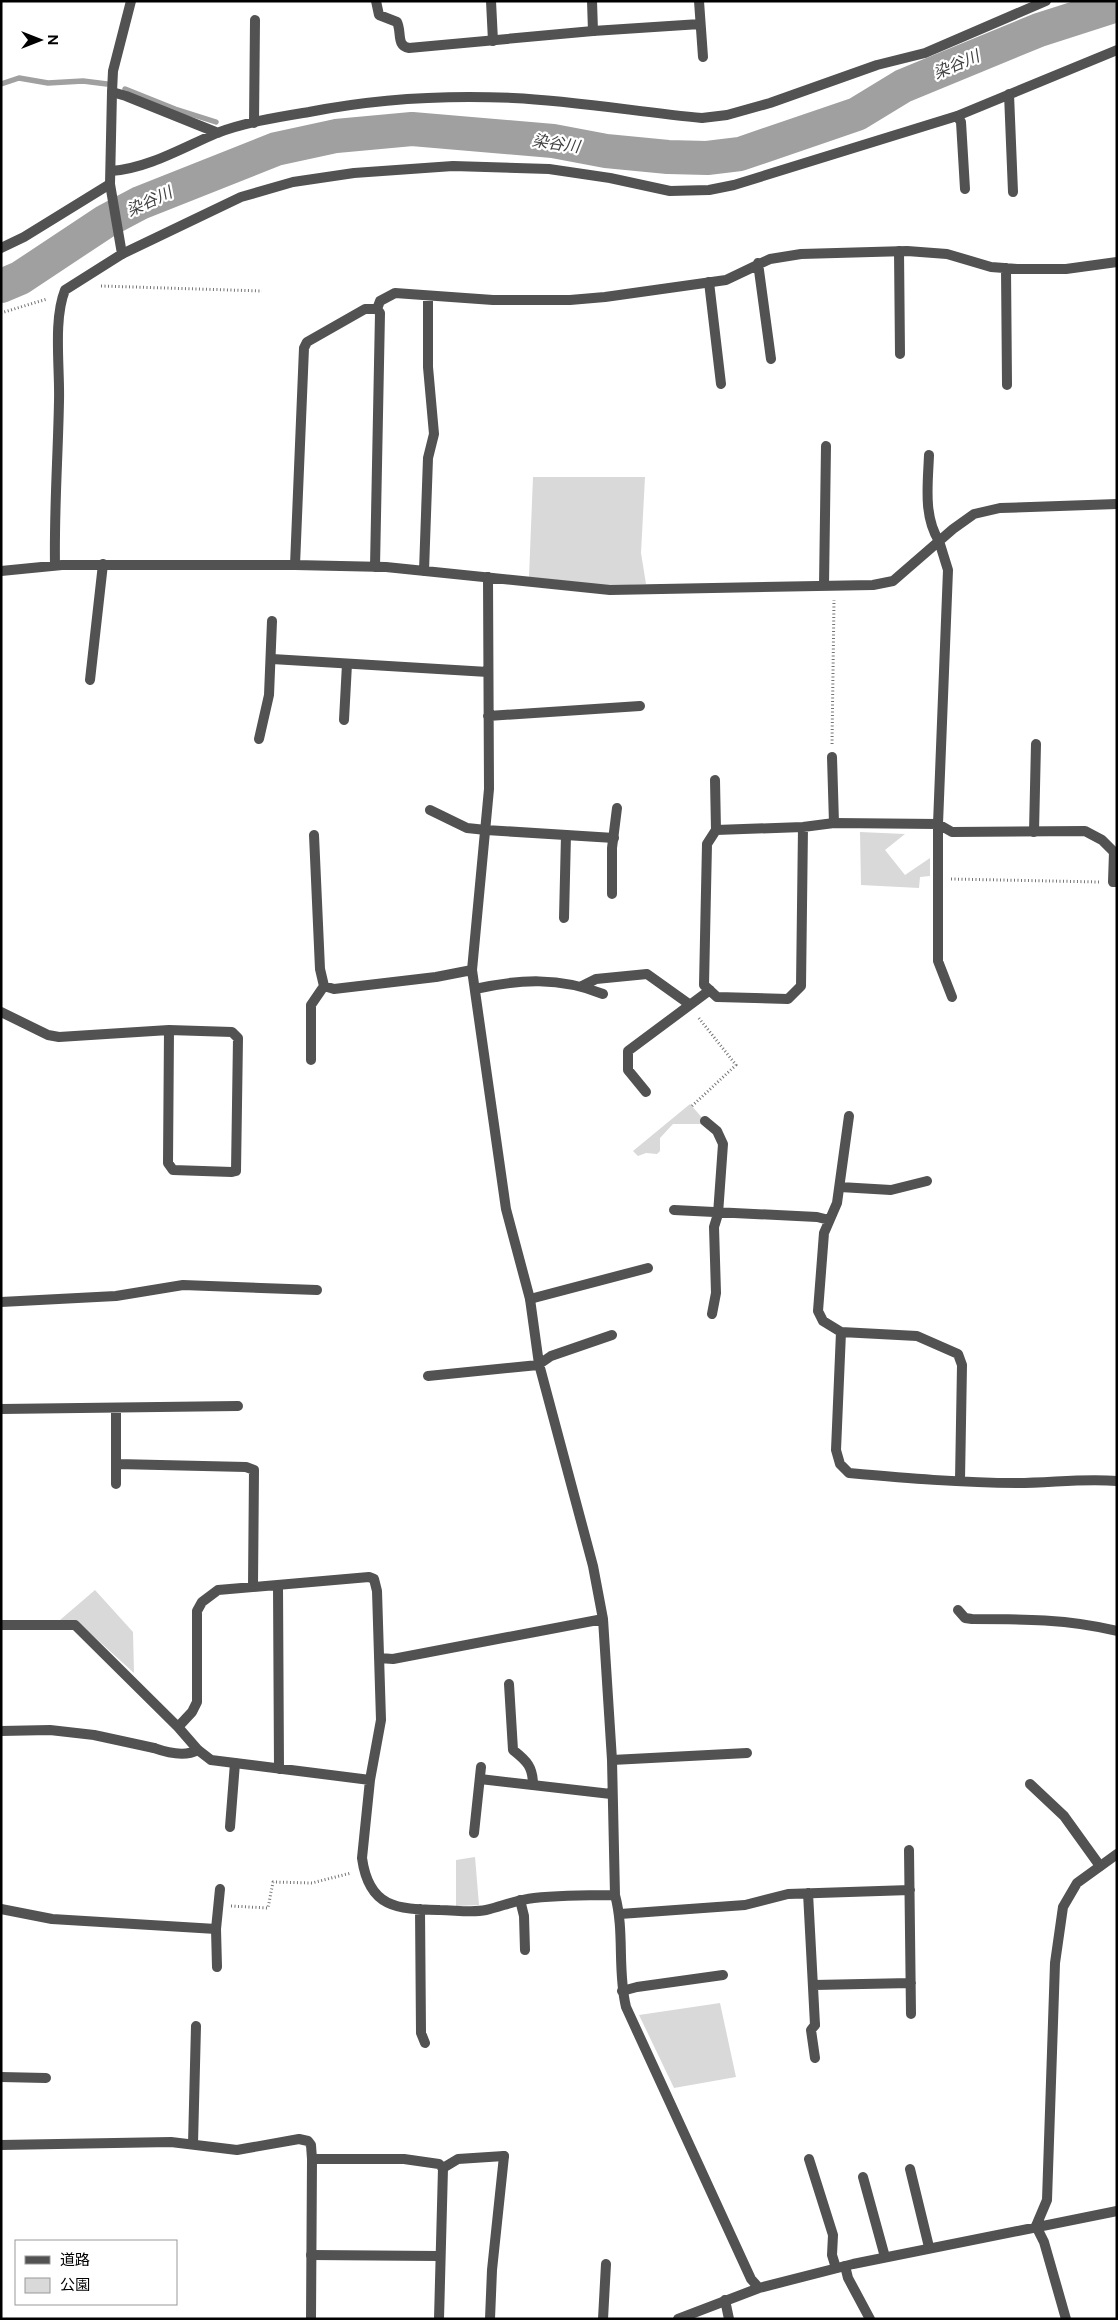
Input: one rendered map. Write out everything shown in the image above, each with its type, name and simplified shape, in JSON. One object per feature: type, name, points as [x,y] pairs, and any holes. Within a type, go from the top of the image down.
[{"type":"street","points":[[121,250],[110,190],[112,92],[113,71],[131,1]]},
{"type":"street","points":[[376,1],[379,15],[397,22],[400,41],[405,47],[700,24]]},
{"type":"street","points":[[492,1],[493,41]]},
{"type":"street","points":[[592,1],[593,31]]},
{"type":"street","points":[[699,1],[703,57]]},
{"type":"street","points":[[110,171],[135,166],[218,133],[254,122],[312,111],[382,102],[456,98],[535,99],[702,118],[728,115],[770,103],[877,65],[925,53],[1046,1]]},
{"type":"street","points":[[254,122],[255,20]]},
{"type":"street","points":[[55,565],[54,498],[62,296],[65,290],[121,250],[241,197],[293,182],[321,177],[453,166],[549,169],[610,178],[670,191],[709,190],[770,175],[957,116],[1117,50]]},
{"type":"street","points":[[112,92],[218,133]]},
{"type":"street","points":[[1009,94],[1013,192]]},
{"type":"street","points":[[957,116],[961,122],[965,189]]},
{"type":"street","points":[[1,248],[110,190]]},
{"type":"street","points":[[899,251],[900,354]]},
{"type":"street","points":[[377,309],[380,301],[395,293],[493,300],[570,300],[709,282],[732,278],[758,263],[783,255],[899,251],[947,254],[992,267],[1006,268],[1066,269],[1117,262]]},
{"type":"street","points":[[758,263],[771,359]]},
{"type":"street","points":[[1006,268],[1007,385]]},
{"type":"street","points":[[709,282],[721,384]]},
{"type":"street","points":[[424,571],[428,458],[434,434],[428,367],[428,296]]},
{"type":"street","points":[[295,565],[304,348],[307,342],[365,309],[377,309]]},
{"type":"street","points":[[375,567],[380,324],[380,313],[377,309]]},
{"type":"street","points":[[826,446],[829,585]]},
{"type":"street","points":[[929,454],[928,498],[932,530],[939,541],[948,570],[938,824],[938,961],[952,997]]},
{"type":"street","points":[[1,583],[1,571],[55,565],[103,564],[375,567],[610,590],[873,585],[893,581],[953,528],[974,514],[1000,508],[1117,504]]},
{"type":"street","points":[[90,680],[103,564]]},
{"type":"street","points":[[488,577],[489,789],[472,970],[506,1209],[530,1299],[539,1364],[593,1566],[603,1619],[612,1760],[611,1794],[615,1895],[620,1914],[622,1991],[626,2007],[751,2279],[759,2288]]},
{"type":"street","points":[[259,740],[266,716],[272,658],[272,621]]},
{"type":"street","points":[[272,658],[488,672]]},
{"type":"street","points":[[344,720],[347,664]]},
{"type":"street","points":[[488,716],[640,706]]},
{"type":"street","points":[[1034,832],[1036,744]]},
{"type":"street","points":[[832,757],[834,823]]},
{"type":"street","points":[[715,780],[716,830],[707,844],[704,985],[717,997],[788,999],[801,986],[803,827]]},
{"type":"street","points":[[612,894],[617,808]]},
{"type":"street","points":[[430,810],[467,828],[614,838]]},
{"type":"street","points":[[716,830],[803,827],[834,823],[938,824],[952,832],[1085,832],[1102,840],[1114,852],[1115,882]]},
{"type":"street","points":[[311,1060],[311,1005],[324,986],[320,969],[314,835]]},
{"type":"street","points":[[564,918],[566,835]]},
{"type":"street","points":[[324,986],[334,989],[436,977],[472,970]]},
{"type":"street","points":[[582,986],[596,979],[647,974],[689,1004]]},
{"type":"street","points":[[475,989],[520,980],[582,986],[603,994]]},
{"type":"street","points":[[646,1092],[628,1070],[628,1051],[710,990]]},
{"type":"street","points":[[1,1012],[53,1036],[169,1030],[232,1032],[238,1038],[236,1171],[212,1172],[173,1170],[170,1168],[168,1163],[169,1030]]},
{"type":"street","points":[[849,1116],[837,1203],[824,1233],[818,1311],[823,1321],[841,1332],[916,1336],[958,1354],[962,1365],[960,1480]]},
{"type":"street","points":[[705,1120],[717,1131],[723,1144],[718,1214],[714,1227],[716,1293],[712,1314]]},
{"type":"street","points":[[840,1186],[891,1190],[927,1181]]},
{"type":"street","points":[[674,1210],[718,1214],[817,1217],[829,1220]]},
{"type":"street","points":[[530,1299],[648,1268]]},
{"type":"street","points":[[1,1302],[116,1296],[183,1286],[317,1290]]},
{"type":"street","points":[[841,1332],[836,1440],[837,1458],[844,1470],[849,1473],[1018,1483],[1086,1479],[1117,1482]]},
{"type":"street","points":[[428,1376],[539,1364],[552,1356],[612,1334]]},
{"type":"street","points":[[1,1408],[116,1409],[238,1406]]},
{"type":"street","points":[[116,1409],[116,1484]]},
{"type":"street","points":[[116,1464],[246,1467],[254,1470],[254,1586]]},
{"type":"street","points":[[178,1727],[192,1712],[197,1702],[197,1617],[199,1606],[208,1596],[218,1590],[254,1586],[364,1577],[374,1579],[377,1591],[380,1729],[370,1780],[362,1858],[370,1885],[385,1902],[398,1908],[420,1909],[479,1911],[520,1900],[550,1896],[615,1895]]},
{"type":"street","points":[[278,1585],[279,1769]]},
{"type":"street","points":[[958,1610],[965,1618],[972,1620],[1039,1619],[1082,1623],[1117,1630]]},
{"type":"street","points":[[379,1658],[393,1658],[603,1619]]},
{"type":"street","points":[[1,1625],[75,1625],[178,1727],[198,1750],[211,1760],[370,1780]]},
{"type":"street","points":[[509,1684],[513,1750],[529,1764],[533,1774],[533,1786]]},
{"type":"street","points":[[1,1731],[50,1730],[94,1735],[154,1748],[164,1752],[190,1754],[198,1750]]},
{"type":"street","points":[[612,1760],[746,1753]]},
{"type":"street","points":[[230,1827],[235,1763]]},
{"type":"street","points":[[474,1833],[481,1767]]},
{"type":"street","points":[[480,1779],[611,1794]]},
{"type":"street","points":[[1030,1784],[1064,1816],[1100,1866]]},
{"type":"street","points":[[909,1850],[911,2014]]},
{"type":"street","points":[[1066,2319],[1044,2242],[1036,2226],[1047,2200],[1055,1963],[1061,1917],[1067,1897],[1077,1883],[1117,1854]]},
{"type":"street","points":[[217,1967],[216,1929],[220,1889]]},
{"type":"street","points":[[620,1914],[745,1905],[788,1894],[910,1890]]},
{"type":"street","points":[[808,1893],[816,2025],[811,2030],[816,2058]]},
{"type":"street","points":[[520,1900],[524,1916],[525,1950]]},
{"type":"street","points":[[1,1909],[52,1919],[216,1929]]},
{"type":"street","points":[[420,1909],[421,2033],[425,2043]]},
{"type":"street","points":[[622,1991],[637,1987],[723,1975]]},
{"type":"street","points":[[814,1985],[911,1983]]},
{"type":"street","points":[[193,2144],[196,2026]]},
{"type":"street","points":[[1,2077],[46,2078]]},
{"type":"street","points":[[1,2145],[171,2142],[237,2150],[305,2139],[311,2145],[312,2159],[311,2319]]},
{"type":"street","points":[[443,2168],[458,2158],[504,2156],[492,2270],[490,2319]]},
{"type":"street","points":[[312,2159],[404,2159],[439,2164],[443,2168],[439,2319]]},
{"type":"street","points":[[809,2159],[833,2235],[832,2255],[848,2278],[870,2319]]},
{"type":"street","points":[[910,2168],[929,2247]]},
{"type":"street","points":[[863,2176],[885,2257]]},
{"type":"street","points":[[678,2319],[759,2288],[841,2267],[929,2247],[1117,2211]]},
{"type":"street","points":[[311,2255],[440,2256]]},
{"type":"street","points":[[603,2319],[606,2264]]},
{"type":"street","points":[[725,2300],[729,2319]]},
{"type":"path","points":[[96,286],[262,291]]},
{"type":"path","points":[[1,313],[62,296]]},
{"type":"path","points":[[829,585],[832,757]]},
{"type":"path","points":[[938,879],[1115,882]]},
{"type":"path","points":[[689,1004],[736,1065],[692,1106]]},
{"type":"path","points":[[218,1906],[268,1908],[272,1882],[312,1883],[364,1870]]},
{"type":"green space","points":[[533,477],[645,477],[641,553],[646,584],[610,586],[529,577]]},
{"type":"green space","points":[[860,832],[905,834],[885,850],[905,875],[930,858],[930,876],[920,877],[919,888],[861,885]]},
{"type":"green space","points":[[690,1104],[705,1121],[701,1124],[673,1124],[660,1138],[660,1151],[657,1154],[646,1153],[638,1156],[633,1151]]},
{"type":"green space","points":[[95,1590],[133,1632],[134,1673],[78,1622],[60,1620]]},
{"type":"green space","points":[[475,1857],[479,1905],[456,1906],[456,1860]]},
{"type":"green space","points":[[720,2003],[736,2077],[674,2088],[639,2015]]},
{"type":"waterway","name":"染谷川","points":[[1,286],[20,278],[106,221],[140,203],[276,149],[336,136],[412,129],[553,141],[606,151],[668,157],[707,158],[740,154],[857,114],[903,86],[1039,30],[1117,5]]},
{"type":"waterway","points":[[1,84],[19,78],[48,83],[83,81],[107,84]]},
{"type":"waterway","points":[[125,89],[175,109],[216,122]]}]
